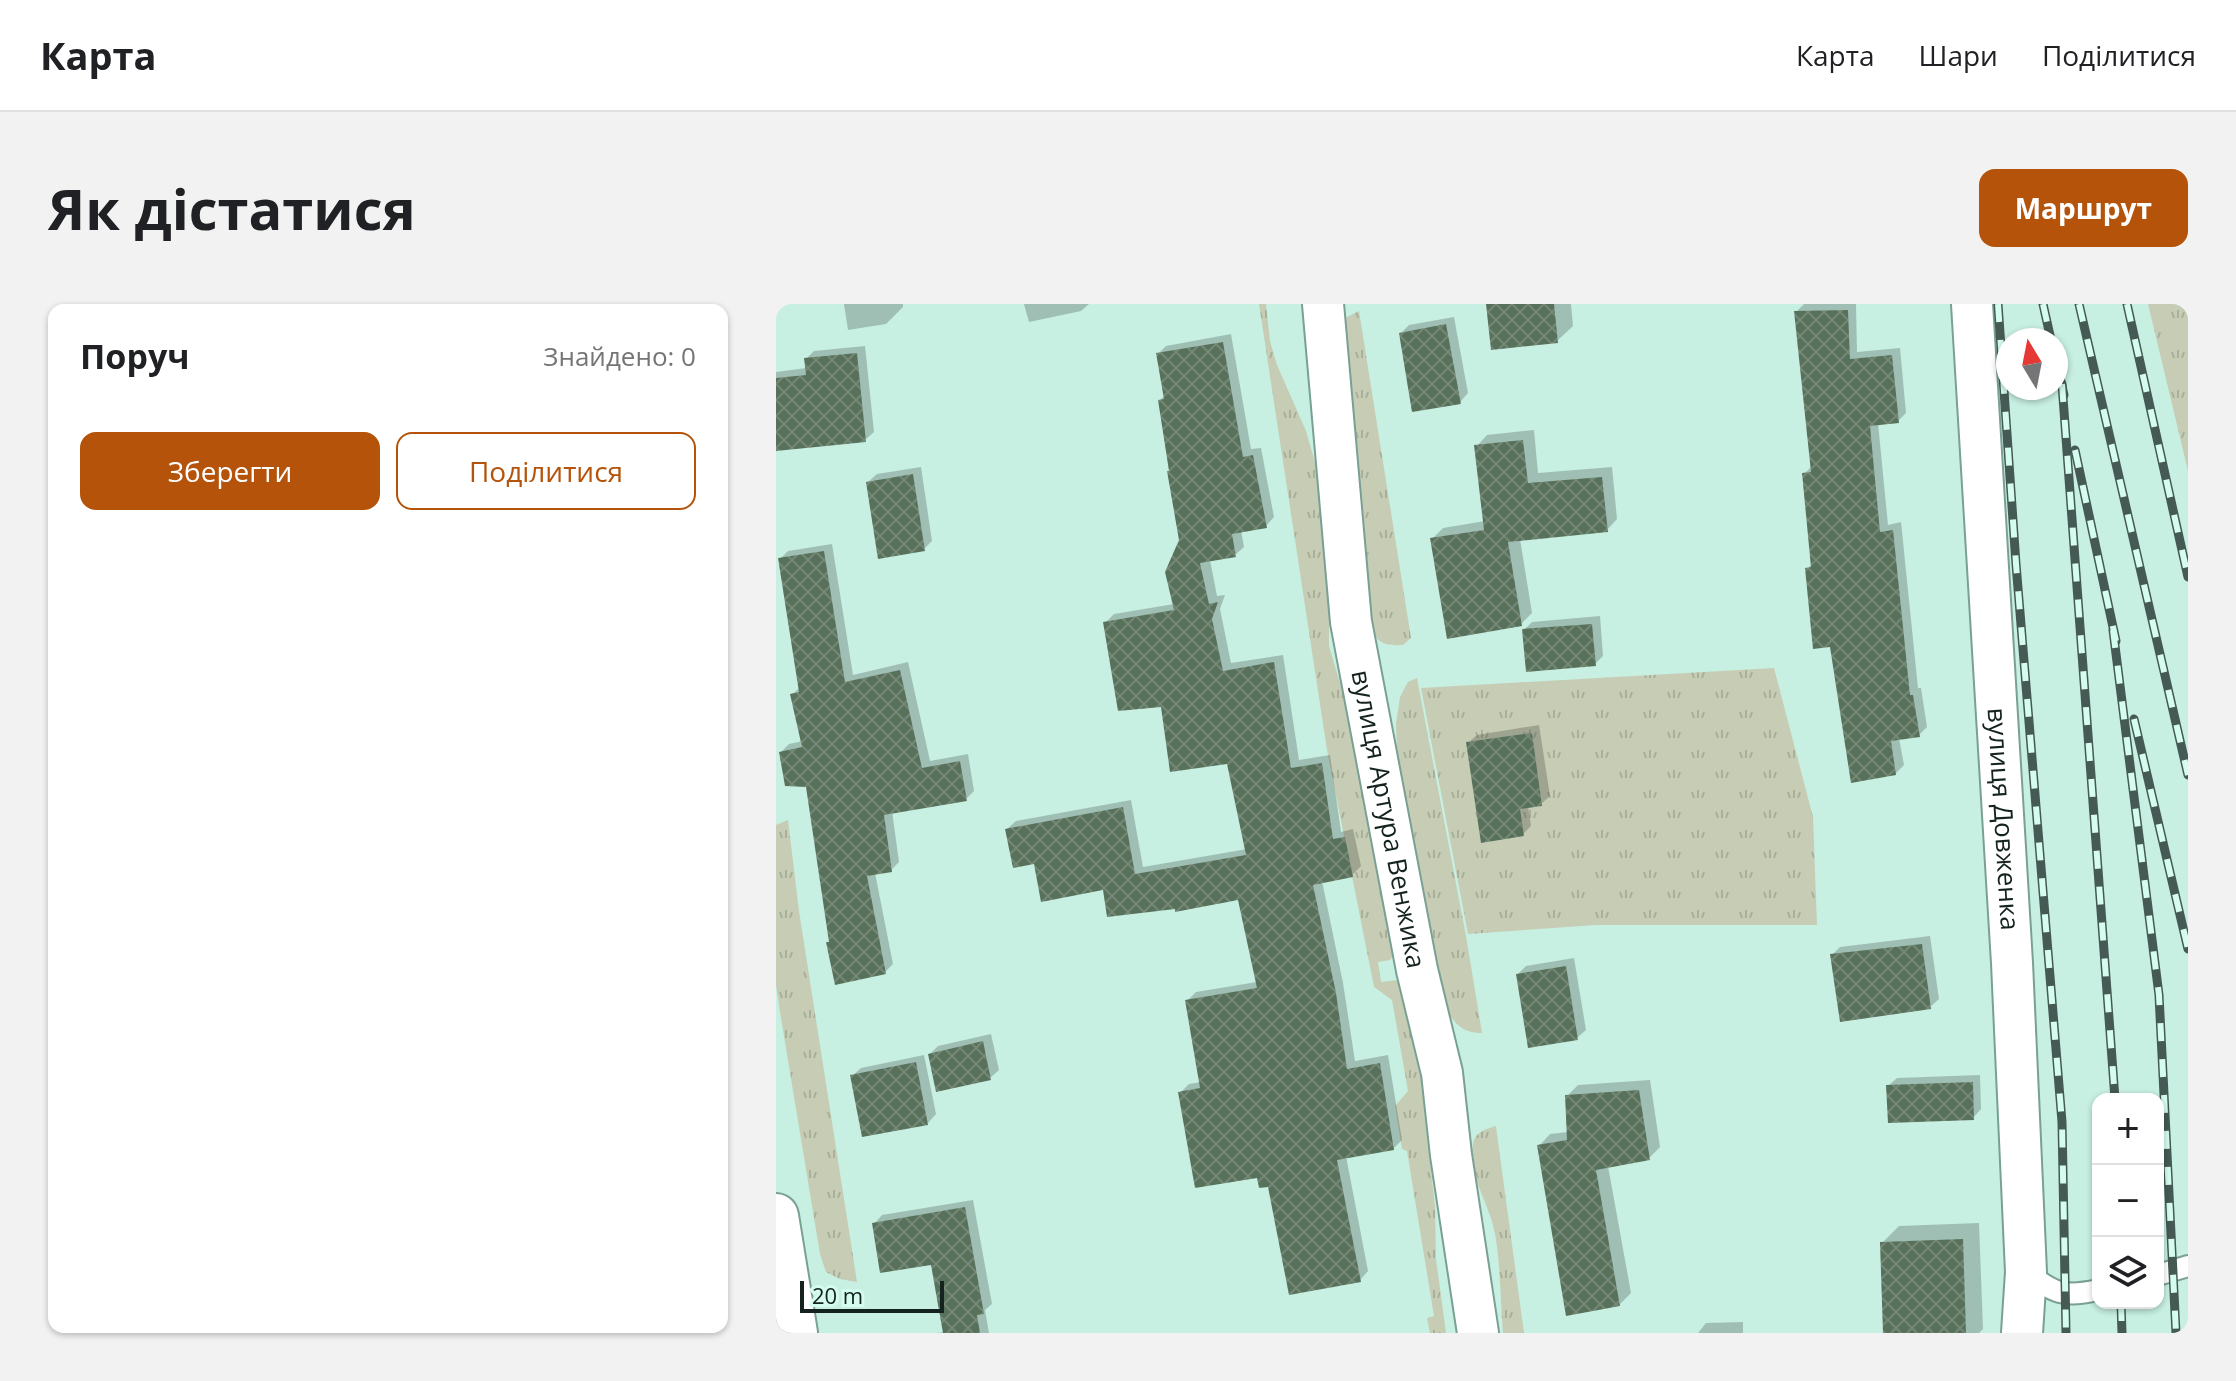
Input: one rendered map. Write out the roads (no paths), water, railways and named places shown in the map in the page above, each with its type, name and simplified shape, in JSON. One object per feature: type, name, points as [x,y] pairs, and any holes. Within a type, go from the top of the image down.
[{"type":"street","name":"вулиця Артура Венжика","points":[[1323,304],[1351,622],[1411,941],[1442,1073],[1478,1333]]},
{"type":"street","name":"вулиця Довженка","points":[[1972,304],[1995,651],[2026,1272],[2022,1333]]},
{"type":"street","points":[[776,1216],[795,1333]]},
{"type":"lane","points":[[2164,1273],[2188,1266]]},
{"type":"lane","points":[[2026,1272],[2050,1290],[2066,1295],[2092,1291]]},
{"type":"railway","points":[[1998,304],[2062,1122],[2066,1333]]},
{"type":"railway","points":[[2043,304],[2048,328]]},
{"type":"railway","points":[[2079,304],[2188,775]]},
{"type":"railway","points":[[2127,304],[2188,577]]},
{"type":"railway","points":[[2063,400],[2115,1093]]},
{"type":"railway","points":[[2075,450],[2116,641]]},
{"type":"railway","points":[[2113,630],[2159,995],[2176,1333]]},
{"type":"railway","points":[[2134,719],[2188,949]]},
{"type":"railway","points":[[2121,1309],[2122,1333]]}]
